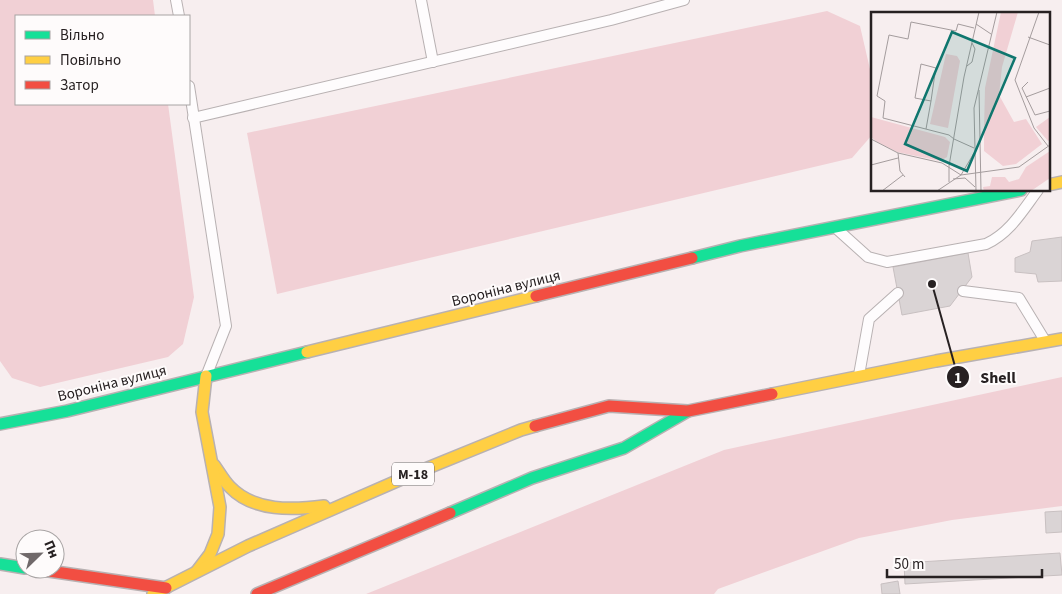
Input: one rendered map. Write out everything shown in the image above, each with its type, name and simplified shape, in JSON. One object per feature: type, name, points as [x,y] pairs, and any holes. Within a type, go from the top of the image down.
[{"type":"main road","name":"Вороніна вулиця","points":[[0,424],[67,411],[740,246],[1016,191]]},
{"type":"main road","name":"М-18","points":[[153,594],[248,546],[422,470],[521,430],[609,406],[688,411],[1062,339]]},
{"type":"main road","points":[[197,572],[210,554],[218,534],[220,507],[202,412],[206,376]]},
{"type":"main road","name":"М-18","points":[[257,594],[532,478],[624,448],[688,411]]},
{"type":"main road","points":[[210,460],[232,490],[265,507],[298,510],[353,501]]},
{"type":"main road","points":[[0,564],[15,566]]},
{"type":"main road","points":[[65,573],[166,588]]},
{"type":"lane","points":[[176,0],[179,15]]},
{"type":"lane","points":[[421,0],[433,62]]},
{"type":"lane","points":[[193,118],[611,20],[684,0]]},
{"type":"lane","points":[[190,94],[226,326],[206,376]]},
{"type":"lane","points":[[835,227],[868,257],[887,262],[977,245],[998,239],[1006,232],[1037,191]]},
{"type":"lane","points":[[963,291],[1019,298],[1046,342]]},
{"type":"lane","points":[[859,377],[868,319],[898,292]]},
{"type":"shaded area","points":[[0,0],[153,0],[155,15],[15,15],[15,105],[168,105],[194,297],[183,344],[168,357],[40,387],[12,378],[0,361]]},
{"type":"shaded area","points":[[827,11],[860,26],[871,74],[871,136],[852,158],[277,294],[247,133]]},
{"type":"shaded area","points":[[1062,377],[1062,506],[952,520],[859,538],[718,589],[714,594],[366,594],[724,450]]},
{"type":"building","points":[[1062,237],[1062,281],[1038,282],[1036,274],[1015,272],[1015,258],[1030,252],[1032,241]]},
{"type":"building","points":[[968,253],[972,277],[950,306],[902,315],[893,267]]},
{"type":"building","points":[[1062,511],[1062,532],[1046,533],[1045,512]]},
{"type":"building","points":[[1060,553],[1062,575],[905,584],[904,563]]},
{"type":"building","points":[[898,581],[900,594],[882,594],[881,584]]},
{"type":"traffic: fast","points":[[692,258],[740,246],[1016,191]]},
{"type":"traffic: fast","points":[[0,424],[67,411],[307,352]]},
{"type":"traffic: fast","points":[[450,513],[532,478],[624,448],[688,411]]},
{"type":"traffic: fast","points":[[0,564],[15,566]]},
{"type":"traffic: slow","points":[[1050,185],[1062,182]]},
{"type":"traffic: slow","points":[[307,352],[536,296]]},
{"type":"traffic: slow","points":[[772,394],[936,361],[1062,339]]},
{"type":"traffic: slow","points":[[197,571],[210,554],[218,534],[220,507],[202,412],[206,376]]},
{"type":"traffic: slow","points":[[153,594],[248,546],[413,474],[535,426]]},
{"type":"traffic: slow","points":[[214,465],[230,487],[250,501],[262,505],[287,508],[324,506]]},
{"type":"traffic: jam","points":[[536,296],[692,258]]},
{"type":"traffic: jam","points":[[535,426],[609,406],[688,411],[772,394]]},
{"type":"traffic: jam","points":[[257,594],[450,513]]},
{"type":"traffic: jam","points":[[65,573],[166,588]]},
{"type":"place","name":"Shell","points":[[932,284]]}]
